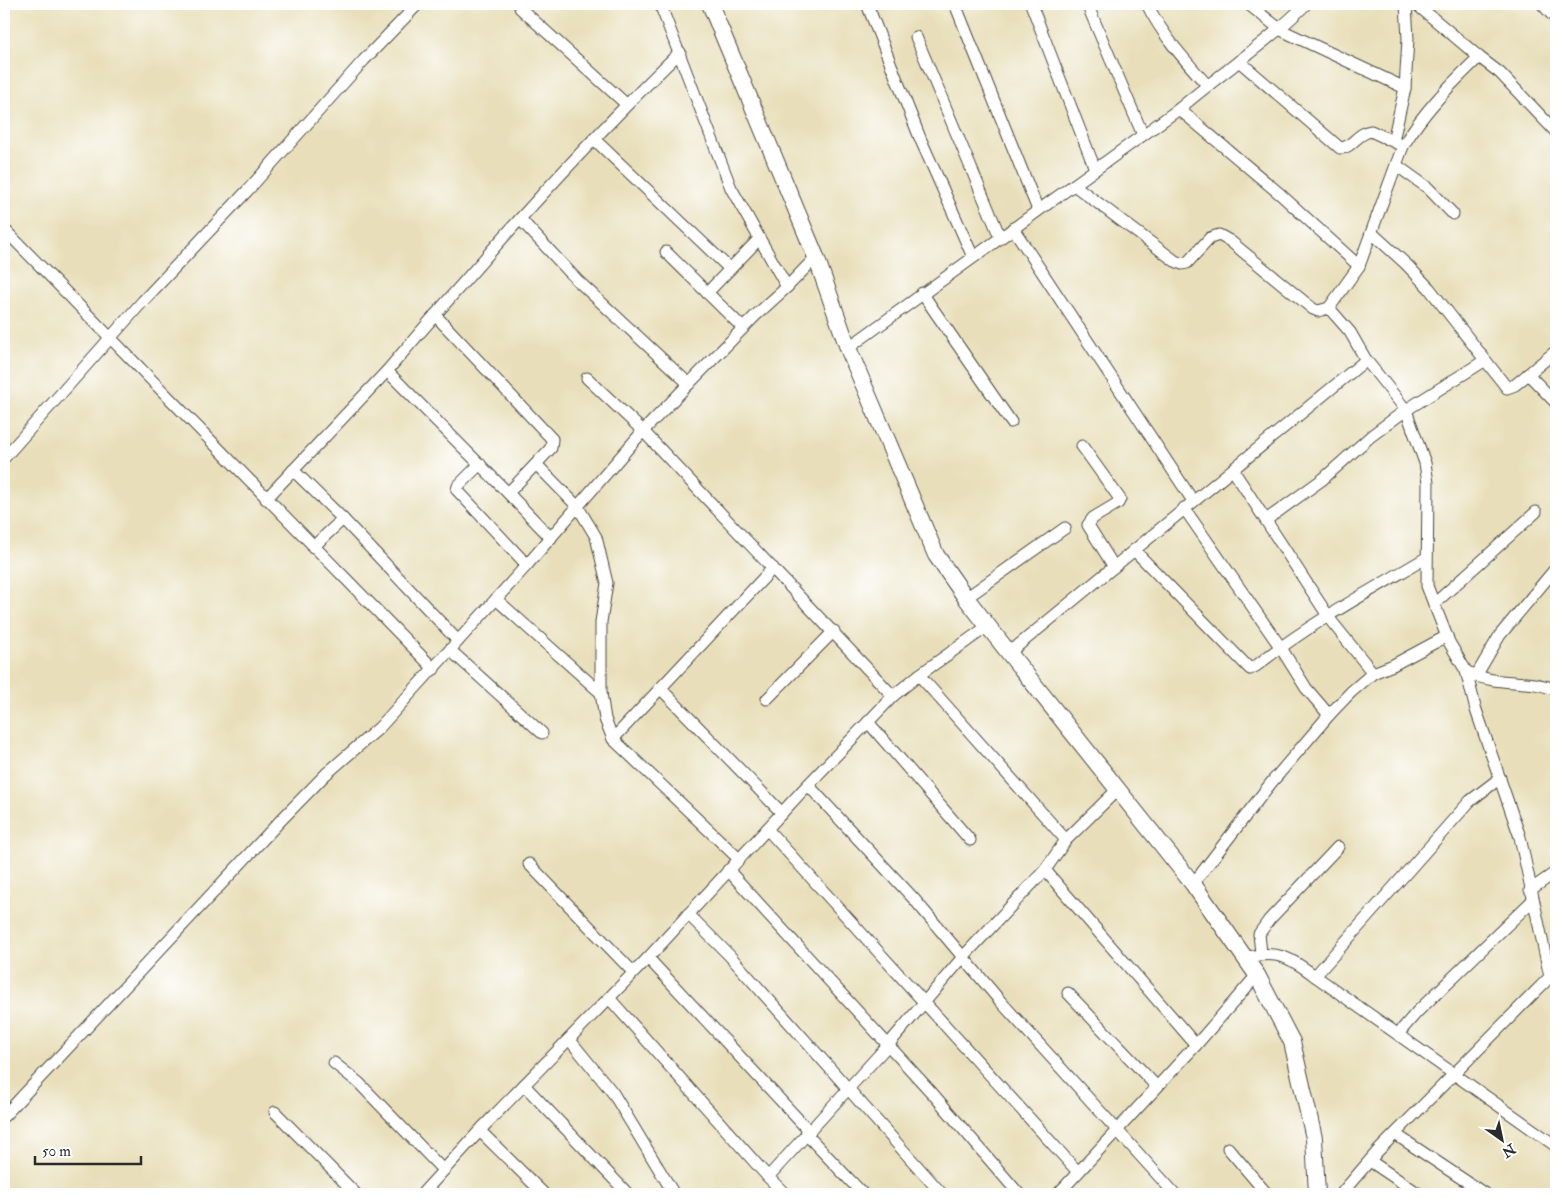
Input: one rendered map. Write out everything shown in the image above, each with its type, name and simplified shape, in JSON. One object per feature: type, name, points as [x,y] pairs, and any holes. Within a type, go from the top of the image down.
[{"type":"main road","points":[[710,4],[816,257],[848,348],[932,545],[966,598],[1009,653],[1193,884],[1254,955],[1257,975],[1292,1042],[1314,1138],[1317,1194]]},
{"type":"street","points":[[4,458],[108,339],[248,190],[364,60],[418,4]]},
{"type":"street","points":[[660,4],[731,188],[787,288]]},
{"type":"street","points":[[867,4],[920,138],[973,257]]},
{"type":"street","points":[[954,4],[1038,210]]},
{"type":"street","points":[[1031,4],[1095,169]]},
{"type":"street","points":[[1087,4],[1143,135]]},
{"type":"street","points":[[1147,4],[1161,30],[1207,85]]},
{"type":"street","points":[[1248,4],[1281,30],[1405,88]]},
{"type":"street","points":[[848,348],[1179,109],[1207,85],[1281,30],[1306,4]]},
{"type":"street","points":[[1074,185],[1175,261],[1182,264],[1186,263],[1210,238],[1219,235],[1230,241],[1313,309],[1318,311],[1329,308],[1359,266],[1396,165],[1405,88],[1408,40],[1406,4]]},
{"type":"street","points":[[1416,4],[1500,74],[1556,132]]},
{"type":"street","points":[[1542,4],[1556,19]]},
{"type":"street","points":[[520,8],[626,104]]},
{"type":"street","points":[[916,37],[1000,237]]},
{"type":"street","points":[[266,499],[387,371],[520,218],[594,138],[680,52]]},
{"type":"street","points":[[1398,143],[1411,132],[1445,92],[1479,57]]},
{"type":"street","points":[[1239,61],[1340,148],[1348,147],[1364,132],[1372,131],[1398,143]]},
{"type":"street","points":[[1179,109],[1280,194],[1359,266]]},
{"type":"street","points":[[594,138],[730,268]]},
{"type":"street","points":[[1396,165],[1428,188],[1453,214]]},
{"type":"street","points":[[520,218],[577,280],[689,384]]},
{"type":"street","points":[[1013,228],[1306,688],[1329,714]]},
{"type":"street","points":[[4,229],[108,339],[434,669]]},
{"type":"street","points":[[1372,234],[1430,288],[1484,361],[1507,388],[1515,385],[1556,351]]},
{"type":"street","points":[[707,294],[759,239]]},
{"type":"street","points":[[666,252],[743,328]]},
{"type":"street","points":[[4,1116],[313,786],[378,728],[434,669],[643,431],[743,328],[787,288],[816,257]]},
{"type":"street","points":[[922,293],[1011,422]]},
{"type":"street","points":[[1329,308],[1350,332],[1366,360],[1406,410],[1425,463],[1428,483],[1427,586],[1447,636],[1471,673],[1476,710],[1520,837],[1531,895],[1553,978],[1454,1073],[1341,1194]]},
{"type":"street","points":[[435,315],[552,439],[551,448],[508,493]]},
{"type":"street","points":[[1009,653],[1366,360]]},
{"type":"street","points":[[1266,520],[1323,479],[1372,436],[1406,410],[1484,361]]},
{"type":"street","points":[[387,371],[551,538]]},
{"type":"street","points":[[1528,374],[1556,403]]},
{"type":"street","points":[[587,378],[643,431],[834,631],[893,696]]},
{"type":"street","points":[[1082,446],[1120,499],[1118,503],[1093,518],[1088,525],[1114,567]]},
{"type":"street","points":[[480,464],[458,486],[457,490],[527,565]]},
{"type":"street","points":[[536,464],[578,507],[596,537],[607,583],[601,622],[601,693],[604,719],[613,739],[739,859]]},
{"type":"street","points":[[293,470],[343,519],[458,641]]},
{"type":"street","points":[[1233,470],[1328,616],[1373,673]]},
{"type":"street","points":[[1434,604],[1536,512]]},
{"type":"street","points":[[313,547],[343,519]]},
{"type":"street","points":[[966,598],[1065,528]]},
{"type":"street","points":[[1134,550],[1247,667],[1255,668],[1312,625],[1426,558]]},
{"type":"street","points":[[613,739],[773,568]]},
{"type":"street","points":[[1471,673],[1556,568]]},
{"type":"street","points":[[496,600],[601,693]]},
{"type":"street","points":[[422,1194],[524,1085],[648,958],[808,784],[893,696],[918,675],[988,626]]},
{"type":"street","points":[[767,699],[834,631]]},
{"type":"street","points":[[1193,884],[1270,783],[1329,714],[1373,673],[1393,665],[1447,636]]},
{"type":"street","points":[[450,650],[542,733]]},
{"type":"street","points":[[1471,673],[1535,684],[1556,690]]},
{"type":"street","points":[[918,675],[1066,840]]},
{"type":"street","points":[[660,688],[782,813]]},
{"type":"street","points":[[868,722],[970,840]]},
{"type":"street","points":[[1315,976],[1470,802],[1500,778]]},
{"type":"street","points":[[808,784],[914,899],[963,957],[1176,1194]]},
{"type":"street","points":[[768,1177],[888,1046],[963,957],[1045,870],[1066,840],[1118,789]]},
{"type":"street","points":[[767,828],[1078,1172]]},
{"type":"street","points":[[1338,847],[1269,920],[1259,934],[1254,955],[1282,956],[1315,976],[1556,1146]]},
{"type":"street","points":[[529,864],[633,972]]},
{"type":"street","points":[[728,870],[1019,1194]]},
{"type":"street","points":[[1045,870],[1196,1045]]},
{"type":"street","points":[[1398,1034],[1531,895],[1556,872]]},
{"type":"street","points":[[688,914],[729,955],[942,1194]]},
{"type":"street","points":[[648,958],[863,1194]]},
{"type":"street","points":[[1061,1193],[1257,975]]},
{"type":"street","points":[[1068,993],[1157,1087]]},
{"type":"street","points":[[609,998],[785,1194]]},
{"type":"street","points":[[569,1039],[613,1092],[674,1194]]},
{"type":"street","points":[[334,1063],[359,1083],[443,1170]]},
{"type":"street","points":[[524,1085],[628,1194]]},
{"type":"street","points":[[275,1112],[356,1194]]},
{"type":"street","points":[[480,1131],[544,1194]]},
{"type":"street","points":[[1395,1134],[1485,1194]]},
{"type":"street","points":[[1228,1148],[1267,1194]]},
{"type":"street","points":[[1370,1161],[1419,1194]]}]
